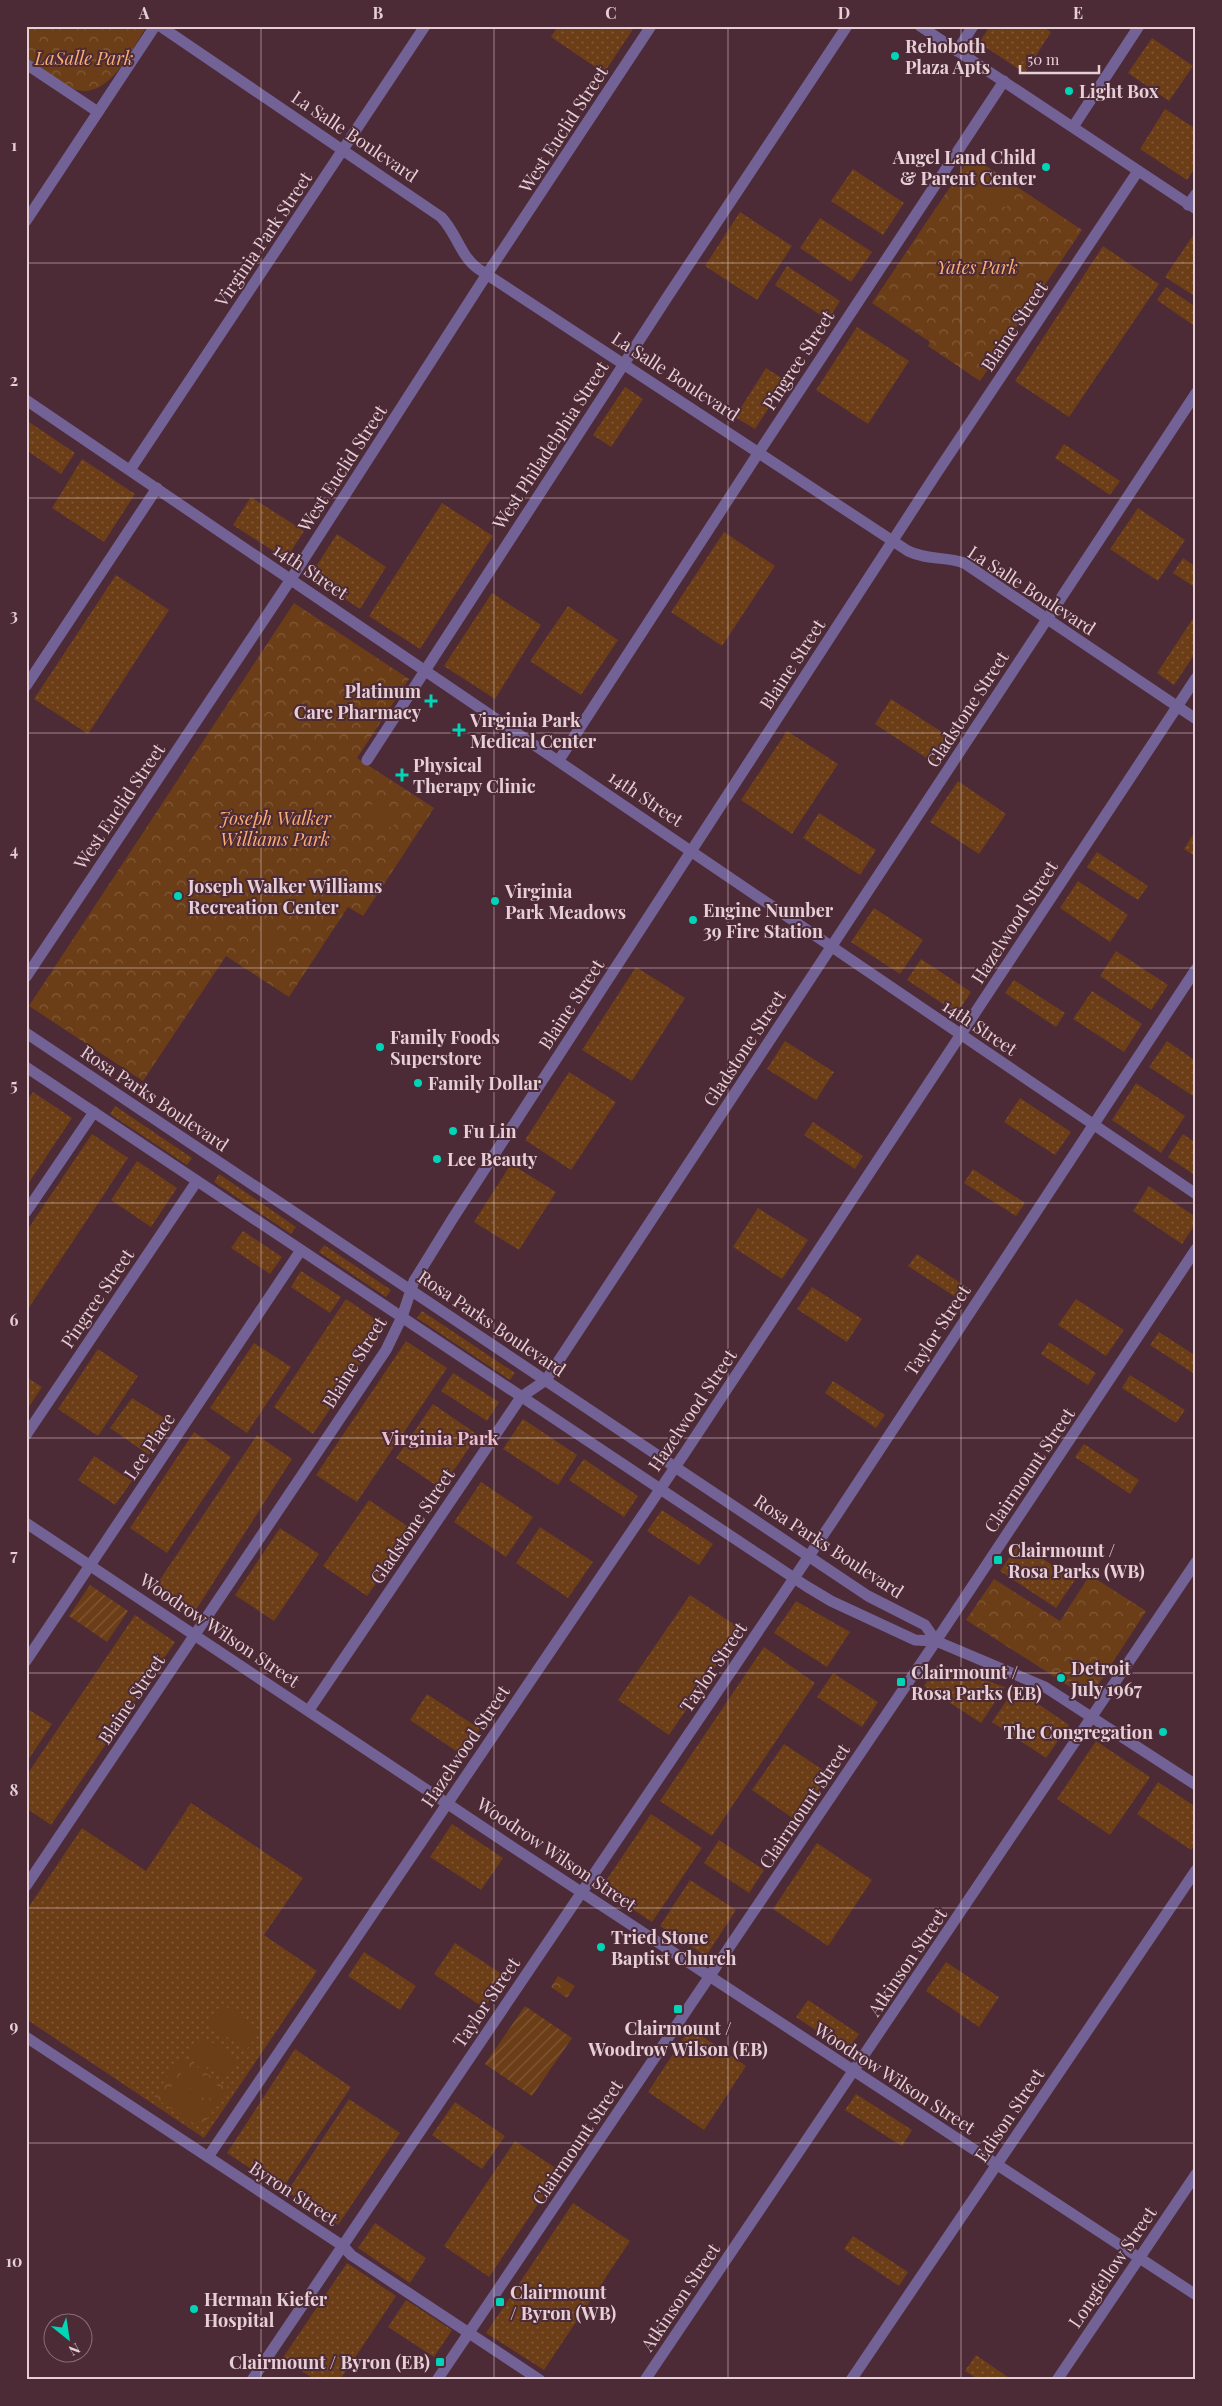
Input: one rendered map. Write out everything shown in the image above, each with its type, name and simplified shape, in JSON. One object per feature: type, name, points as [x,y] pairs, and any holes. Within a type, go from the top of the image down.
[{"type":"street","points":[[26,221],[155,26]]},
{"type":"street","name":"La Salle Boulevard","points":[[160,26],[442,216],[456,235],[468,258],[488,274],[893,541],[920,557],[964,563],[1196,719]]},
{"type":"street","name":"Virginia Park Street","points":[[130,470],[425,26]]},
{"type":"street","name":"West Euclid Street","points":[[26,977],[291,579],[651,26]]},
{"type":"street","name":"West Philadelphia Street","points":[[367,760],[624,363],[847,26]]},
{"type":"street","points":[[920,26],[1192,207],[1196,194]]},
{"type":"street","points":[[957,51],[973,26]]},
{"type":"street","points":[[1073,128],[1139,26]]},
{"type":"street","points":[[26,64],[98,112]]},
{"type":"street","name":"Pingree Street","points":[[559,760],[759,452],[1004,82]]},
{"type":"street","name":"Blaine Street","points":[[26,1886],[386,1350],[402,1318],[414,1281],[453,1218],[893,541],[1138,171]]},
{"type":"street","name":"Gladstone Street","points":[[309,1710],[521,1397],[546,1380],[1196,393]]},
{"type":"street","name":"14th Street","points":[[26,400],[1196,1194]]},
{"type":"street","points":[[26,686],[157,488]]},
{"type":"street","name":"Hazelwood Street","points":[[208,2157],[676,1466],[1196,678]]},
{"type":"street","name":"Taylor Street","points":[[252,2380],[794,1578],[1196,969]]},
{"type":"street","name":"Rosa Parks Boulevard","points":[[26,1033],[868,1596],[925,1624],[936,1641]]},
{"type":"street","name":"Rosa Parks Boulevard","points":[[26,1068],[831,1601],[915,1640],[936,1641],[1044,1687],[1196,1785]]},
{"type":"street","points":[[26,1212],[94,1112]]},
{"type":"street","name":"Pingree Street","points":[[26,1435],[197,1181]]},
{"type":"street","name":"Lee Place","points":[[26,1660],[301,1250]]},
{"type":"street","name":"Clairmount Street","points":[[437,2380],[936,1641],[1196,1250]]},
{"type":"street","name":"Woodrow Wilson Street","points":[[26,1523],[581,1892],[1196,2295]]},
{"type":"street","name":"Atkinson Street","points":[[645,2380],[1196,1562]]},
{"type":"street","name":"Edison Street","points":[[851,2380],[1196,1870]]},
{"type":"street","name":"Byron Street","points":[[26,2037],[343,2246],[351,2255],[540,2380]]},
{"type":"street","name":"Longfellow Street","points":[[1057,2380],[1196,2174]]},
{"type":"green space","name":"LaSalle Park","points":[[26,26],[147,26],[116,73],[106,83],[95,89],[83,91],[63,84],[26,59]]},
{"type":"green space","points":[[558,26],[635,26],[604,73],[551,37]]},
{"type":"green space","points":[[990,26],[1042,26],[1051,32],[1025,73],[979,43]]},
{"type":"green space","points":[[1152,38],[1193,66],[1169,101],[1128,73]]},
{"type":"green space","points":[[1165,109],[1196,129],[1196,166],[1187,180],[1140,149]]},
{"type":"green space","name":"Yates Park","points":[[971,156],[1082,230],[980,381],[928,346],[930,342],[872,303]]},
{"type":"green space","points":[[853,169],[904,203],[883,235],[831,201]]},
{"type":"green space","points":[[979,170],[1012,193],[1012,202],[1006,207],[998,206],[970,186]]},
{"type":"green space","points":[[740,212],[792,246],[757,300],[705,266]]},
{"type":"green space","points":[[820,218],[872,252],[851,282],[800,248]]},
{"type":"green space","points":[[1194,234],[1196,235],[1196,297],[1165,277]]},
{"type":"green space","points":[[1103,246],[1159,284],[1069,417],[1015,381]]},
{"type":"green space","points":[[787,266],[840,301],[828,320],[775,285]]},
{"type":"green space","points":[[1166,287],[1196,307],[1196,327],[1157,300]]},
{"type":"green space","points":[[857,327],[909,361],[868,424],[816,390]]},
{"type":"green space","points":[[766,368],[786,381],[755,429],[735,417]]},
{"type":"green space","points":[[625,387],[643,399],[611,447],[593,435]]},
{"type":"green space","points":[[26,420],[75,453],[61,474],[26,450]]},
{"type":"green space","points":[[1064,444],[1120,481],[1110,495],[1055,458]]},
{"type":"green space","points":[[82,459],[135,494],[104,542],[52,508]]},
{"type":"green space","points":[[251,497],[304,531],[286,559],[233,525]]},
{"type":"green space","points":[[442,503],[493,536],[420,649],[369,616]]},
{"type":"green space","points":[[1138,508],[1185,540],[1158,581],[1110,549]]},
{"type":"green space","points":[[724,532],[775,566],[722,646],[671,612]]},
{"type":"green space","points":[[337,534],[386,567],[360,609],[310,576]]},
{"type":"green space","points":[[1183,558],[1196,567],[1196,588],[1173,573]]},
{"type":"green space","points":[[116,575],[169,610],[88,734],[34,699]]},
{"type":"green space","points":[[492,593],[541,625],[495,699],[444,666]]},
{"type":"green space","name":"Joseph Walker Williams Park","points":[[294,603],[409,679],[357,758],[434,808],[363,916],[348,907],[289,997],[226,956],[143,1081],[29,1006]]},
{"type":"green space","points":[[568,606],[618,640],[581,695],[530,661]]},
{"type":"green space","points":[[1194,617],[1196,619],[1196,652],[1174,685],[1157,673]]},
{"type":"green space","points":[[891,699],[951,738],[934,763],[875,724]]},
{"type":"green space","points":[[787,731],[838,764],[792,834],[741,800]]},
{"type":"green space","points":[[958,781],[1006,814],[979,854],[930,822]]},
{"type":"green space","points":[[375,800],[399,816],[392,828],[367,812]]},
{"type":"green space","points":[[819,813],[876,850],[860,875],[803,838]]},
{"type":"green space","points":[[1194,833],[1196,834],[1196,857],[1184,849]]},
{"type":"green space","points":[[1097,852],[1148,886],[1138,900],[1087,867]]},
{"type":"green space","points":[[1078,881],[1128,915],[1110,942],[1060,908]]},
{"type":"green space","points":[[874,908],[923,940],[900,974],[851,942]]},
{"type":"green space","points":[[270,924],[282,933],[265,956],[253,948]]},
{"type":"green space","points":[[1116,951],[1168,985],[1151,1010],[1100,976]]},
{"type":"green space","points":[[921,959],[971,992],[957,1013],[907,980]]},
{"type":"green space","points":[[636,967],[685,998],[632,1081],[582,1050]]},
{"type":"green space","points":[[1014,980],[1065,1013],[1056,1027],[1005,993]]},
{"type":"green space","points":[[1092,991],[1142,1024],[1124,1052],[1073,1019]]},
{"type":"green space","points":[[785,1041],[834,1072],[816,1100],[767,1069]]},
{"type":"green space","points":[[1167,1041],[1196,1061],[1196,1098],[1149,1067]]},
{"type":"green space","points":[[569,1072],[616,1102],[571,1170],[525,1140]]},
{"type":"green space","points":[[1136,1083],[1185,1116],[1161,1153],[1112,1120]]},
{"type":"green space","points":[[33,1092],[72,1118],[26,1187],[26,1102]]},
{"type":"green space","points":[[1020,1098],[1071,1132],[1055,1155],[1004,1122]]},
{"type":"green space","points":[[115,1106],[192,1158],[187,1165],[110,1114]]},
{"type":"green space","points":[[813,1122],[863,1156],[855,1169],[804,1135]]},
{"type":"green space","points":[[92,1134],[128,1158],[26,1312],[26,1232]]},
{"type":"green space","points":[[1183,1134],[1196,1143],[1196,1176],[1168,1157]]},
{"type":"green space","points":[[137,1161],[177,1188],[151,1227],[111,1200]]},
{"type":"green space","points":[[511,1164],[556,1192],[519,1250],[474,1222]]},
{"type":"green space","points":[[973,1169],[1025,1203],[1016,1216],[964,1183]]},
{"type":"green space","points":[[219,1174],[296,1227],[291,1234],[214,1182]]},
{"type":"green space","points":[[1149,1186],[1196,1217],[1196,1223],[1182,1244],[1133,1211]]},
{"type":"green space","points":[[758,1208],[808,1240],[782,1279],[733,1247]]},
{"type":"green space","points":[[243,1231],[282,1257],[270,1274],[231,1248]]},
{"type":"green space","points":[[324,1245],[391,1290],[386,1297],[319,1252]]},
{"type":"green space","points":[[917,1254],[968,1288],[960,1300],[908,1266]]},
{"type":"green space","points":[[301,1271],[341,1297],[330,1313],[291,1287]]},
{"type":"green space","points":[[812,1287],[862,1319],[847,1342],[797,1309]]},
{"type":"green space","points":[[346,1299],[384,1325],[377,1340],[313,1434],[274,1407]]},
{"type":"green space","points":[[1076,1299],[1124,1330],[1106,1356],[1058,1325]]},
{"type":"green space","points":[[422,1311],[515,1373],[510,1380],[417,1318]]},
{"type":"green space","points":[[1159,1332],[1196,1356],[1196,1375],[1150,1345]]},
{"type":"green space","points":[[406,1341],[447,1368],[357,1502],[316,1475]]},
{"type":"green space","points":[[1049,1342],[1096,1373],[1088,1385],[1041,1354]]},
{"type":"green space","points":[[254,1343],[291,1367],[247,1433],[210,1408]]},
{"type":"green space","points":[[98,1349],[138,1376],[98,1436],[58,1409]]},
{"type":"green space","points":[[453,1373],[499,1402],[487,1421],[441,1391]]},
{"type":"green space","points":[[1130,1375],[1185,1410],[1176,1423],[1122,1388]]},
{"type":"green space","points":[[26,1377],[42,1387],[26,1411]]},
{"type":"green space","points":[[833,1381],[885,1415],[876,1428],[825,1393]]},
{"type":"green space","points":[[132,1398],[169,1421],[149,1455],[110,1428]]},
{"type":"green space","points":[[433,1404],[478,1435],[441,1489],[396,1458]]},
{"type":"green space","points":[[523,1419],[577,1455],[558,1485],[503,1449]]},
{"type":"green space","points":[[194,1432],[231,1457],[167,1553],[130,1528]]},
{"type":"green space","points":[[257,1435],[292,1459],[192,1616],[153,1590]]},
{"type":"green space","points":[[1084,1444],[1139,1480],[1130,1494],[1075,1457]]},
{"type":"green space","points":[[94,1456],[132,1481],[115,1505],[78,1480]]},
{"type":"green space","points":[[584,1459],[638,1496],[624,1517],[569,1480]]},
{"type":"green space","points":[[481,1482],[533,1517],[506,1557],[454,1522]]},
{"type":"green space","points":[[369,1500],[413,1530],[367,1596],[323,1566]]},
{"type":"green space","points":[[662,1510],[713,1544],[699,1565],[647,1531]]},
{"type":"green space","points":[[540,1527],[593,1562],[568,1598],[516,1563]]},
{"type":"green space","points":[[280,1528],[319,1554],[274,1621],[235,1595]]},
{"type":"green space","points":[[1019,1543],[1075,1580],[1056,1608],[1000,1571]]},
{"type":"green space","points":[[1090,1575],[1146,1611],[1089,1699],[966,1620],[994,1579],[1060,1621]]},
{"type":"green space","points":[[90,1585],[128,1611],[107,1642],[69,1616]]},
{"type":"green space","points":[[690,1595],[741,1629],[669,1735],[618,1700]]},
{"type":"green space","points":[[796,1601],[850,1632],[827,1667],[774,1633]]},
{"type":"green space","points":[[135,1615],[175,1642],[51,1825],[26,1808],[26,1776]]},
{"type":"green space","points":[[764,1647],[815,1683],[712,1836],[660,1801]]},
{"type":"green space","points":[[938,1664],[1005,1687],[981,1723],[924,1686]]},
{"type":"green space","points":[[833,1673],[878,1702],[862,1727],[817,1697]]},
{"type":"green space","points":[[1015,1688],[1069,1725],[1046,1758],[992,1722]]},
{"type":"green space","points":[[427,1694],[480,1729],[462,1755],[410,1720]]},
{"type":"green space","points":[[26,1708],[52,1724],[26,1763]]},
{"type":"green space","points":[[1096,1741],[1150,1777],[1110,1835],[1057,1799]]},
{"type":"green space","points":[[784,1744],[829,1774],[797,1821],[752,1790]]},
{"type":"green space","points":[[1158,1782],[1196,1807],[1196,1844],[1191,1850],[1137,1814]]},
{"type":"green space","points":[[191,1803],[303,1878],[264,1935],[317,1971],[204,2138],[26,2019],[26,1911],[82,1828],[146,1871]]},
{"type":"green space","points":[[651,1814],[702,1848],[652,1922],[601,1888]]},
{"type":"green space","points":[[452,1824],[503,1858],[481,1890],[430,1857]]},
{"type":"green space","points":[[719,1840],[764,1870],[749,1893],[704,1863]]},
{"type":"green space","points":[[817,1843],[872,1880],[828,1946],[773,1909]]},
{"type":"green space","points":[[690,1880],[736,1910],[706,1956],[660,1926]]},
{"type":"green space","points":[[455,1943],[506,1977],[484,2008],[434,1974]]},
{"type":"green space","points":[[364,1952],[416,1986],[400,2010],[348,1976]]},
{"type":"green space","points":[[946,1962],[999,1997],[979,2027],[926,1991]]},
{"type":"green space","points":[[558,1976],[575,1986],[567,1998],[551,1987]]},
{"type":"green space","points":[[808,2000],[859,2034],[847,2051],[796,2017]]},
{"type":"green space","points":[[222,2004],[260,2031],[246,2050],[208,2024]]},
{"type":"green space","points":[[525,2006],[572,2038],[532,2096],[485,2064]]},
{"type":"green space","points":[[690,2028],[746,2066],[704,2130],[648,2092]]},
{"type":"green space","points":[[201,2035],[238,2060],[225,2079],[188,2054]]},
{"type":"green space","points":[[295,2049],[351,2087],[282,2189],[227,2153]]},
{"type":"green space","points":[[181,2056],[228,2088],[201,2128],[154,2097]]},
{"type":"green space","points":[[187,2065],[218,2086],[208,2101],[177,2079]]},
{"type":"green space","points":[[174,2083],[206,2104],[196,2119],[164,2098]]},
{"type":"green space","points":[[856,2094],[912,2130],[902,2146],[845,2110]]},
{"type":"green space","points":[[349,2099],[400,2133],[338,2225],[287,2192]]},
{"type":"green space","points":[[455,2102],[505,2136],[482,2169],[432,2135]]},
{"type":"green space","points":[[515,2141],[560,2171],[489,2277],[444,2246]]},
{"type":"green space","points":[[573,2203],[630,2241],[544,2370],[486,2333]]},
{"type":"green space","points":[[375,2223],[426,2258],[410,2283],[358,2248]]},
{"type":"green space","points":[[853,2236],[908,2272],[899,2286],[844,2249]]},
{"type":"green space","points":[[347,2263],[396,2296],[340,2380],[316,2380],[282,2359]]},
{"type":"green space","points":[[406,2300],[452,2330],[434,2357],[388,2327]]},
{"type":"green space","points":[[976,2355],[1012,2380],[979,2380],[965,2371]]},
{"type":"place","name":"Rehoboth Plaza Apts","points":[[895,56]]},
{"type":"place","name":"Light Box","points":[[1069,91]]},
{"type":"place","name":"Angel Land Child & Parent Center","points":[[1046,167]]},
{"type":"place","name":"Platinum Care Pharmacy","points":[[431,701]]},
{"type":"place","name":"Virginia Park Medical Center","points":[[459,730]]},
{"type":"place","name":"Physical Therapy Clinic","points":[[402,775]]},
{"type":"place","name":"Joseph Walker Williams Recreation Center","points":[[178,896]]},
{"type":"place","name":"Virginia Park Meadows","points":[[495,901]]},
{"type":"place","name":"Engine Number 39 Fire Station","points":[[693,920]]},
{"type":"place","name":"Family Foods Superstore","points":[[380,1047]]},
{"type":"place","name":"Family Dollar","points":[[418,1083]]},
{"type":"place","name":"Fu Lin","points":[[453,1131]]},
{"type":"place","name":"Lee Beauty","points":[[437,1159]]},
{"type":"place","name":"Clairmount / Rosa Parks (WB)","points":[[998,1560]]},
{"type":"place","name":"Detroit July 1967","points":[[1061,1678]]},
{"type":"place","name":"Clairmount / Rosa Parks (EB)","points":[[901,1682]]},
{"type":"place","name":"The Congregation","points":[[1163,1732]]},
{"type":"place","name":"Tried Stone Baptist Church","points":[[601,1947]]},
{"type":"place","name":"Clairmount / Woodrow Wilson (EB)","points":[[678,2009]]},
{"type":"place","name":"Clairmount / Byron (WB)","points":[[500,2302]]},
{"type":"place","name":"Herman Kiefer Hospital","points":[[194,2309]]},
{"type":"place","name":"Clairmount / Byron (EB)","points":[[440,2362]]},
{"type":"district","name":"Virginia Park","points":[[440,1437]]}]
